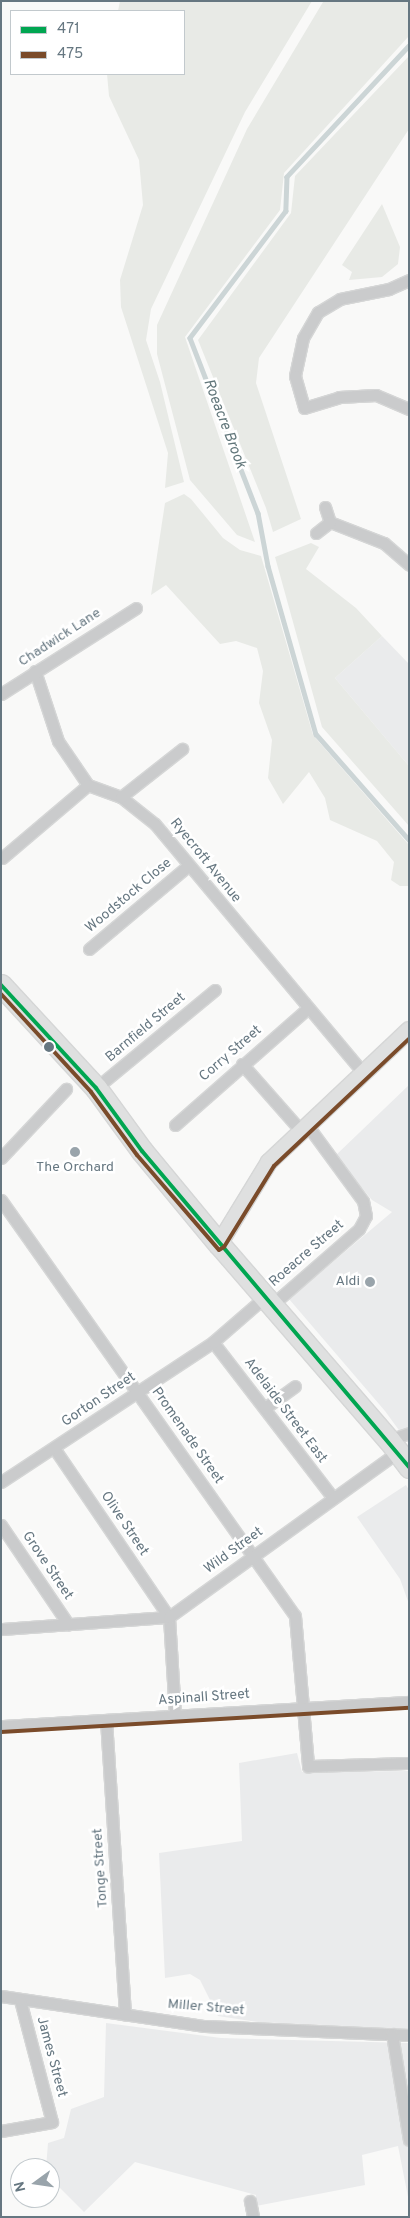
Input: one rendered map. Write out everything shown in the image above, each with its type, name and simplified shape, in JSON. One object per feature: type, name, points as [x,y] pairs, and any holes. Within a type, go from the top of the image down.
[{"type":"highway","points":[[1,984],[96,1088],[142,1151],[219,1244],[401,1448]]},
{"type":"street","points":[[409,280],[389,289],[340,299],[318,312],[303,338],[295,376],[304,408],[339,397],[376,395],[409,409]]},
{"type":"street","points":[[325,507],[330,522]]},
{"type":"street","points":[[316,533],[330,522]]},
{"type":"street","points":[[330,522],[384,543],[409,565]]},
{"type":"street","name":"Chadwick Lane","points":[[1,694],[136,608]]},
{"type":"street","points":[[2,858],[88,785],[58,741],[36,671]]},
{"type":"street","points":[[121,797],[182,749]]},
{"type":"street","name":"Ryecroft Avenue","points":[[88,785],[121,797],[155,824],[188,866],[364,1074]]},
{"type":"street","name":"Woodstock Close","points":[[89,949],[188,866]]},
{"type":"street","name":"Barnfield Street","points":[[96,1088],[214,990]]},
{"type":"street","name":"Corry Street","points":[[175,1125],[242,1064],[308,1008]]},
{"type":"street","points":[[219,1244],[269,1162],[409,1030]]},
{"type":"street","name":"Roeacre Street","points":[[213,1342],[270,1300],[359,1229],[366,1216],[363,1201],[305,1129],[242,1064]]},
{"type":"street","points":[[1,1158],[66,1089]]},
{"type":"street","name":"Promenade Street","points":[[1,1200],[295,1616],[308,1766],[409,1763]]},
{"type":"street","name":"Gorton Street","points":[[1,1482],[213,1342]]},
{"type":"street","name":"Adelaide Street East","points":[[213,1342],[333,1498]]},
{"type":"street","points":[[265,1408],[295,1386]]},
{"type":"street","name":"Olive Street","points":[[54,1448],[169,1617]]},
{"type":"street","name":"Wild Street","points":[[169,1617],[401,1448]]},
{"type":"street","name":"Grove Street","points":[[1,1525],[68,1624]]},
{"type":"street","points":[[1,1629],[169,1617],[175,1715]]},
{"type":"street","name":"Aspinall Street","points":[[1,1726],[304,1706],[409,1702]]},
{"type":"street","name":"Tonge Street","points":[[106,1720],[125,2014]]},
{"type":"street","name":"Miller Street","points":[[1,1996],[205,2026],[409,2035]]},
{"type":"street","name":"James Street","points":[[1,2130],[52,2122],[20,2000]]},
{"type":"street","points":[[392,2034],[409,2140]]},
{"type":"street","points":[[250,2201],[253,2217]]},
{"type":"shaded area","points":[[120,1],[312,1],[245,112],[151,309],[146,340],[160,382],[184,482],[165,488],[168,453],[121,307],[120,280],[143,205],[139,160],[109,96],[107,75],[185,75],[185,10],[118,10]]},
{"type":"shaded area","points":[[409,1],[409,36],[284,173],[280,210],[185,337],[255,542],[237,535],[190,480],[157,354],[157,325],[247,129],[323,2]]},
{"type":"shaded area","points":[[409,56],[409,129],[259,358],[256,383],[301,519],[273,532],[266,508],[198,340],[291,213],[295,176]]},
{"type":"shaded area","points":[[382,204],[400,247],[398,264],[382,277],[349,280],[352,272],[342,265]]},
{"type":"shaded area","points":[[184,494],[191,499],[223,538],[240,550],[261,556],[313,735],[409,845],[409,886],[400,886],[391,880],[394,862],[377,841],[330,820],[325,798],[309,772],[283,804],[268,778],[272,740],[259,703],[263,671],[257,648],[236,641],[220,644],[166,585],[151,595],[165,503]]},
{"type":"shaded area","points":[[311,543],[319,547],[306,569],[356,608],[382,636],[335,678],[409,766],[409,826],[322,727],[275,557]]},
{"type":"shaded area","points":[[382,636],[409,664],[409,766],[335,678]]},
{"type":"shaded area","points":[[409,1085],[409,1444],[385,1411],[289,1299],[392,1212],[372,1200],[335,1156]]},
{"type":"shaded area","points":[[406,1485],[409,1490],[409,1604],[400,1579],[357,1517]]},
{"type":"shaded area","points":[[297,1753],[302,1772],[409,1771],[409,2029],[258,2022],[218,2016],[200,1980],[190,1974],[165,1978],[159,1853],[242,1841],[239,1763]]},
{"type":"shaded area","points":[[106,2023],[221,2038],[409,2043],[409,2202],[398,2146],[362,2155],[365,2185],[256,2206],[256,2195],[135,2162],[84,2212],[60,2188],[60,2158],[47,2158],[48,2143],[64,2138],[71,2109],[104,2097]]},
{"type":"waterway","name":"Roeacre Brook","points":[[409,46],[287,177],[286,211],[190,338],[258,513],[268,566],[316,734],[409,840]]},
{"type":"transit line","name":"471","points":[[1,985],[96,1088],[142,1151],[409,1467]]},
{"type":"transit line","name":"475","points":[[1,994],[91,1092],[137,1155],[219,1250],[224,1247],[274,1166],[409,1039]]},
{"type":"transit line","name":"475","points":[[1,1732],[409,1708]]},
{"type":"place","name":"The Orchard","points":[[75,1152]]},
{"type":"place","name":"Aldi","points":[[370,1282]]}]
